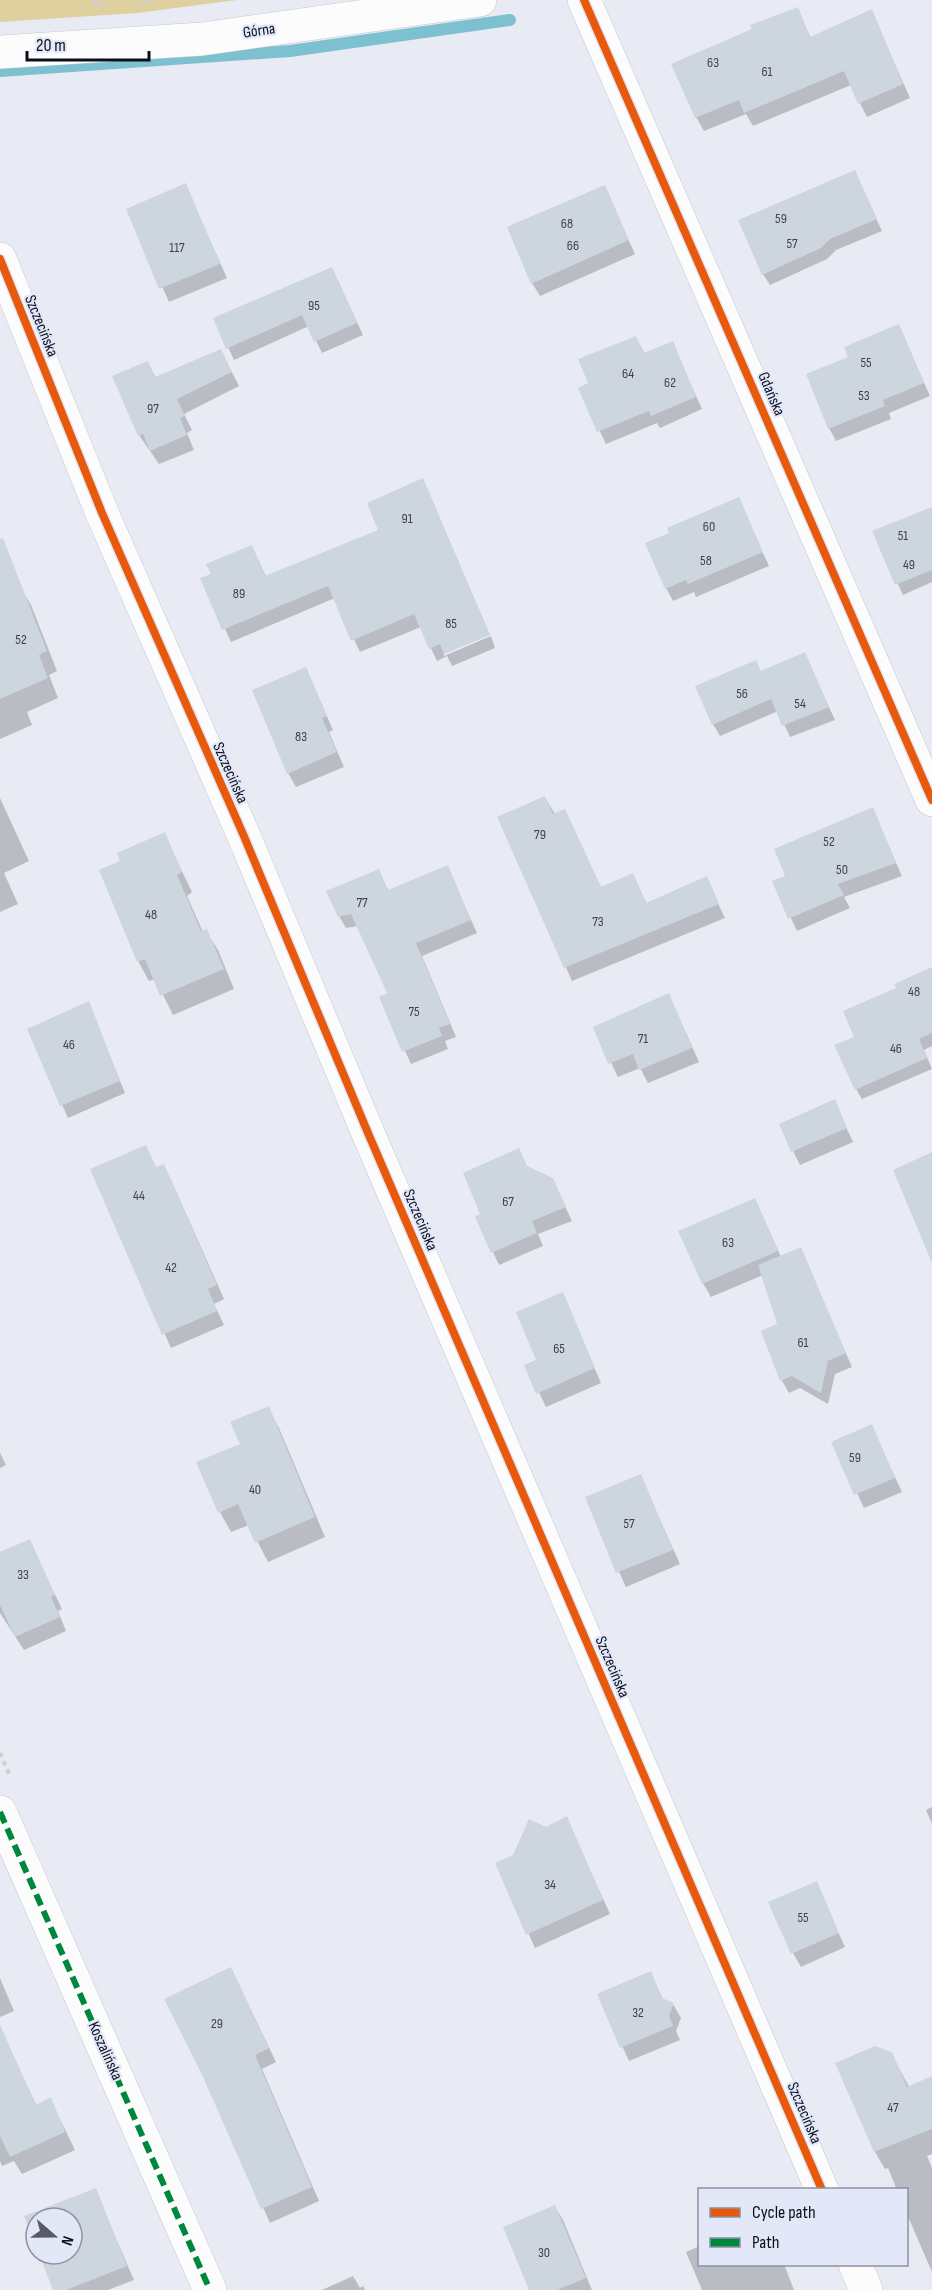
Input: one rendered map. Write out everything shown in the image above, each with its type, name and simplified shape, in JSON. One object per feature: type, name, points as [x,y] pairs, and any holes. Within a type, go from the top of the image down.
[{"type":"street","name":"Górna","points":[[0,52],[202,39],[480,0]]},
{"type":"street","name":"Gdańska","points":[[584,0],[932,800]]},
{"type":"street","name":"Szczecińska","points":[[0,259],[102,513],[243,834],[368,1134],[821,2188]]},
{"type":"street","name":"Koszalińska","points":[[0,1812],[210,2290]]},
{"type":"street","points":[[855,2266],[866,2290]]},
{"type":"shaded area","points":[[0,0],[237,0],[137,13],[0,22]]},
{"type":"building","points":[[798,7],[810,37],[872,9],[903,84],[858,104],[844,71],[744,113],[739,100],[695,118],[671,64],[752,29],[750,25]]},
{"type":"building","points":[[855,170],[877,219],[830,239],[821,248],[762,275],[738,220]]},
{"type":"building","points":[[186,183],[220,264],[159,289],[126,209]]},
{"type":"building","points":[[605,185],[629,240],[531,284],[507,227]]},
{"type":"building","points":[[332,267],[357,323],[314,342],[302,315],[226,349],[213,318]]},
{"type":"building","points":[[899,324],[924,383],[883,400],[885,406],[828,429],[806,374],[848,357],[844,347]]},
{"type":"building","points":[[636,336],[644,353],[673,341],[696,397],[651,416],[649,411],[597,432],[578,388],[588,383],[578,359]]},
{"type":"building","points":[[221,349],[232,372],[177,399],[185,416],[180,418],[187,435],[150,451],[143,434],[138,436],[112,376],[148,361],[155,377]]},
{"type":"building","points":[[423,478],[490,635],[444,654],[440,644],[429,649],[414,614],[351,641],[328,586],[222,630],[200,578],[211,574],[206,564],[252,545],[265,576],[378,530],[367,503]]},
{"type":"building","points":[[739,497],[763,552],[688,584],[686,580],[665,589],[645,543],[669,533],[667,528]]},
{"type":"building","points":[[932,507],[932,570],[895,585],[872,531]]},
{"type":"building","points":[[3,538],[47,651],[39,655],[48,678],[0,699],[0,539]]},
{"type":"building","points":[[805,652],[829,707],[782,726],[771,699],[712,725],[695,686],[756,660],[761,671]]},
{"type":"building","points":[[306,667],[327,716],[322,718],[337,752],[287,774],[252,690]]},
{"type":"building","points":[[545,796],[553,814],[565,809],[601,887],[633,873],[646,903],[707,876],[719,904],[564,968],[497,817]]},
{"type":"building","points":[[873,807],[896,863],[838,884],[844,895],[788,919],[772,881],[785,876],[774,849]]},
{"type":"building","points":[[165,832],[182,872],[177,875],[201,931],[207,929],[224,969],[160,996],[145,959],[137,962],[99,870],[120,861],[117,853]]},
{"type":"building","points":[[448,865],[471,920],[416,943],[450,1024],[439,1028],[442,1036],[402,1052],[379,997],[387,993],[351,914],[338,917],[326,891],[379,869],[388,890]]},
{"type":"building","points":[[932,967],[932,1033],[919,1039],[927,1058],[855,1090],[834,1045],[854,1037],[843,1011],[896,988],[894,984]]},
{"type":"building","points":[[669,993],[692,1048],[639,1070],[633,1054],[608,1064],[593,1027]]},
{"type":"building","points":[[89,1001],[120,1081],[60,1106],[27,1029]]},
{"type":"building","points":[[835,1099],[847,1128],[791,1152],[779,1124]]},
{"type":"building","points":[[146,1145],[156,1167],[164,1164],[217,1285],[208,1289],[217,1311],[162,1335],[90,1169]]},
{"type":"building","points":[[519,1148],[527,1166],[553,1178],[566,1207],[532,1221],[537,1233],[491,1253],[475,1217],[480,1214],[463,1173]]},
{"type":"building","points":[[932,1152],[932,1263],[893,1170]]},
{"type":"building","points":[[755,1198],[778,1251],[702,1284],[678,1231]]},
{"type":"building","points":[[801,1247],[846,1353],[828,1361],[821,1393],[792,1376],[780,1381],[761,1331],[777,1324],[758,1265]]},
{"type":"building","points":[[563,1292],[595,1368],[536,1394],[524,1365],[536,1360],[516,1312]]},
{"type":"building","points":[[269,1406],[315,1517],[255,1543],[238,1504],[218,1513],[196,1462],[240,1444],[230,1422]]},
{"type":"building","points":[[872,1424],[895,1478],[854,1495],[831,1442]]},
{"type":"building","points":[[641,1474],[673,1550],[616,1573],[585,1497]]},
{"type":"building","points":[[30,1539],[55,1595],[51,1597],[60,1617],[15,1637],[0,1605],[0,1552]]},
{"type":"building","points":[[567,1816],[603,1900],[526,1935],[495,1863],[513,1855],[529,1819],[546,1827]]},
{"type":"building","points":[[817,1881],[839,1933],[791,1954],[768,1902]]},
{"type":"building","points":[[231,1967],[269,2048],[255,2055],[312,2187],[261,2209],[204,2079],[164,1999]]},
{"type":"building","points":[[651,1971],[662,1998],[674,2003],[669,2016],[673,2026],[620,2048],[597,1994]]},
{"type":"building","points":[[0,2025],[36,2105],[51,2097],[65,2132],[10,2157],[0,2136]]},
{"type":"building","points":[[875,2046],[892,2052],[907,2087],[932,2076],[932,2129],[874,2152],[835,2063]]},
{"type":"building","points":[[96,2188],[127,2266],[66,2290],[53,2290],[44,2266],[84,2266],[84,2206],[50,2206]]},
{"type":"building","points":[[555,2205],[586,2278],[557,2290],[529,2290],[503,2227]]},
{"type":"waterway","points":[[0,71],[290,51],[510,20]]},
{"type":"marked path","points":[[0,1812],[210,2290]]},
{"type":"cycle path","points":[[584,0],[932,800]]},
{"type":"cycle path","points":[[0,259],[102,513],[243,834],[368,1133],[821,2188]]}]
